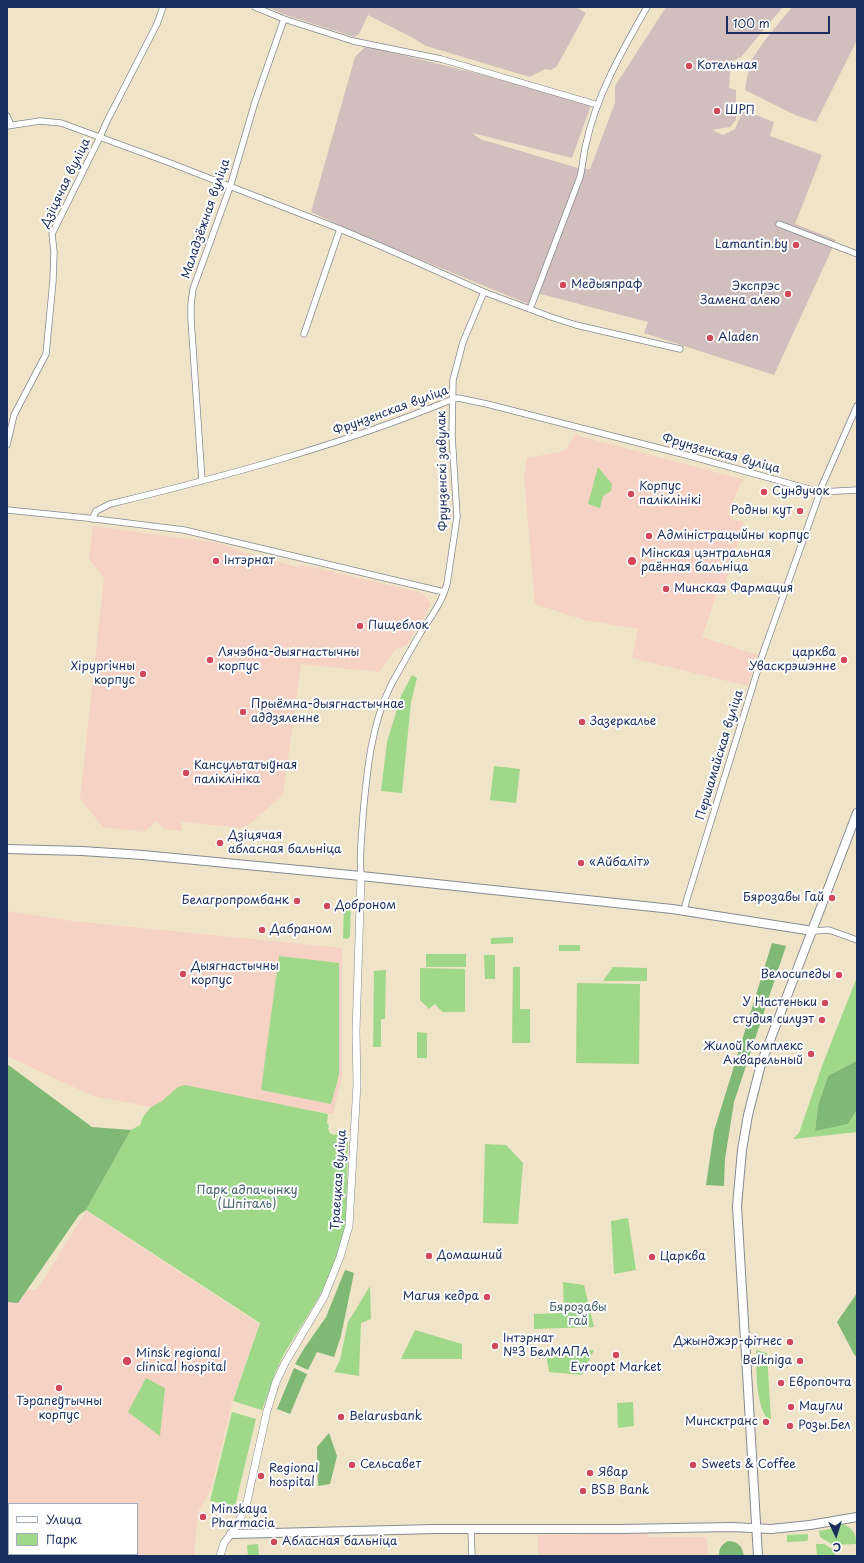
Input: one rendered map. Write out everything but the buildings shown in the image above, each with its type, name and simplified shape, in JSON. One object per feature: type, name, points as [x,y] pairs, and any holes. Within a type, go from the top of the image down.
[{"type":"main road","points":[[758,1556],[758,1529],[745,1352],[737,1206],[742,1150],[748,1115],[758,1076],[781,1010],[813,931],[857,813]]},
{"type":"main road","points":[[7,849],[82,851],[143,855],[361,876],[684,911],[813,931]]},
{"type":"main road","points":[[231,1534],[471,1529],[732,1527],[778,1529],[857,1517]]},
{"type":"street","name":"Дзіцячая вуліца","points":[[7,445],[14,415],[46,354],[54,260],[52,234],[107,121],[157,24],[163,7]]},
{"type":"street","points":[[255,7],[284,19],[353,41],[441,59],[598,105]]},
{"type":"street","points":[[530,309],[580,177],[586,144],[598,105],[612,73],[647,7]]},
{"type":"street","name":"Маладзёжная вуліца","points":[[202,481],[197,425],[191,304],[194,282],[230,187],[256,102],[284,19]]},
{"type":"street","points":[[7,116],[9,126],[40,120],[61,123],[165,161],[340,229],[484,292],[530,309],[576,325],[680,350]]},
{"type":"street","points":[[779,224],[857,254]]},
{"type":"street","points":[[304,334],[340,229]]},
{"type":"street","name":"Фрунзенскі завулак","points":[[361,876],[360,859],[368,763],[378,722],[390,686],[444,592],[457,517],[452,435],[453,380],[462,342],[484,292]]},
{"type":"street","name":"Фрунзенская вуліца","points":[[92,519],[96,511],[110,504],[202,481],[344,440],[408,418],[453,399],[473,401],[615,436],[820,492],[857,490]]},
{"type":"street","name":"Першамайская вуліца","points":[[684,911],[761,661],[820,492],[857,406]]},
{"type":"street","points":[[7,510],[184,530],[444,592]]},
{"type":"street","name":"Траецкая вуліца","points":[[220,1556],[224,1543],[231,1534],[246,1506],[266,1411],[276,1382],[285,1363],[324,1297],[340,1257],[349,1226],[357,1084],[356,1031],[361,876]]},
{"type":"street","points":[[813,931],[829,930],[857,940]]},
{"type":"street","points":[[471,1529],[472,1556]]},
{"type":"shaded area","points":[[267,7],[576,7],[586,13],[557,66],[551,70],[545,69],[530,77],[426,46],[368,15],[359,34],[354,37],[286,15]]},
{"type":"shaded area","points":[[666,7],[783,7],[741,57],[731,62],[729,88],[736,90],[736,120],[730,127],[712,130],[723,135],[735,129],[743,110],[774,122],[770,136],[822,155],[795,224],[836,240],[774,375],[644,333],[648,322],[533,292],[528,304],[352,231],[311,212],[355,57],[366,46],[483,75],[591,105],[572,158],[472,133],[480,139],[578,168],[590,169],[615,103],[615,86]]},
{"type":"shaded area","points":[[792,7],[857,7],[857,40],[816,122],[795,115],[745,90],[750,62],[765,40]]},
{"type":"shaded area","name":"Мінская цэнтральная раённая бальніца","points":[[576,433],[579,436],[745,480],[741,482],[728,514],[734,520],[744,522],[724,587],[719,587],[702,637],[758,655],[748,686],[632,658],[638,629],[584,620],[535,604],[524,476],[527,458],[560,452],[567,448]]},
{"type":"shaded area","points":[[93,526],[218,543],[243,552],[297,567],[302,565],[423,593],[431,605],[406,646],[396,649],[379,672],[301,664],[283,795],[252,822],[241,828],[182,822],[181,831],[164,829],[157,821],[144,832],[103,827],[80,799],[104,578],[89,559]]},
{"type":"shaded area","points":[[7,911],[72,921],[342,948],[342,1076],[333,1114],[197,1090],[161,1109],[93,1096],[7,1056]]},
{"type":"shaded area","name":"Minsk regional clinical hospital","points":[[86,1211],[259,1324],[233,1399],[211,1489],[198,1512],[194,1556],[7,1556],[7,1290],[37,1290]]},
{"type":"shaded area","points":[[646,1533],[650,1537],[707,1537],[708,1556],[538,1556],[538,1535]]},
{"type":"green space","points":[[598,467],[612,484],[611,491],[603,496],[600,508],[588,504]]},
{"type":"green space","points":[[412,675],[417,678],[411,702],[402,793],[381,791],[387,742],[401,696]]},
{"type":"green space","points":[[494,766],[520,769],[516,803],[490,800]]},
{"type":"green space","points":[[344,901],[351,901],[350,936],[348,939],[343,938]]},
{"type":"green space","points":[[513,937],[513,943],[491,944],[491,938]]},
{"type":"green space","points":[[772,943],[786,946],[734,1102],[725,1159],[724,1186],[706,1185],[714,1131]]},
{"type":"green space","points":[[559,945],[580,945],[580,951],[559,951]]},
{"type":"green space","points":[[426,954],[466,954],[466,967],[426,967]]},
{"type":"green space","points":[[484,955],[495,955],[495,979],[485,979]]},
{"type":"green space","points":[[279,956],[339,963],[339,1075],[331,1104],[261,1090]]},
{"type":"green space","points":[[513,967],[520,967],[520,1009],[530,1009],[530,1043],[512,1043]]},
{"type":"green space","points":[[613,967],[647,968],[647,981],[603,981]]},
{"type":"green space","points":[[420,968],[465,969],[465,1012],[442,1012],[435,1004],[429,1009],[420,1000]]},
{"type":"green space","points":[[386,970],[385,1019],[381,1019],[381,1047],[373,1047],[374,971]]},
{"type":"green space","points":[[857,977],[857,1065],[856,1061],[828,1076],[818,1105],[815,1130],[848,1124],[856,1111],[857,1087],[857,1132],[793,1139],[799,1133],[822,1066]]},
{"type":"green space","points":[[577,983],[640,984],[639,1064],[576,1063]]},
{"type":"green space","points":[[417,1032],[427,1033],[427,1058],[417,1058]]},
{"type":"green space","points":[[856,1061],[856,1111],[848,1124],[815,1131],[818,1105],[828,1076]]},
{"type":"green space","points":[[7,1064],[92,1127],[131,1130],[86,1210],[79,1215],[18,1303],[7,1302]]},
{"type":"green space","name":"Парк адпачынку (Шпіталь)","points":[[185,1085],[328,1114],[327,1123],[330,1133],[334,1135],[337,1133],[339,1138],[342,1138],[344,1142],[348,1142],[346,1216],[343,1239],[335,1263],[319,1297],[284,1354],[275,1373],[262,1410],[233,1401],[260,1323],[86,1210],[131,1130],[140,1125],[143,1117],[150,1108],[162,1101],[178,1087]]},
{"type":"green space","points":[[485,1144],[506,1145],[523,1163],[518,1224],[483,1223]]},
{"type":"green space","points":[[628,1218],[636,1270],[614,1274],[611,1221]]},
{"type":"green space","points":[[345,1270],[354,1273],[341,1336],[334,1357],[317,1352],[308,1370],[295,1364],[326,1317]]},
{"type":"green space","name":"Бярозавы гай","points":[[563,1282],[584,1285],[594,1327],[534,1329],[534,1314],[564,1313]]},
{"type":"green space","points":[[370,1286],[371,1319],[361,1323],[359,1376],[334,1372],[340,1360],[348,1322]]},
{"type":"green space","points":[[857,1293],[857,1355],[855,1356],[837,1322]]},
{"type":"green space","points":[[415,1330],[462,1344],[462,1359],[401,1359]]},
{"type":"green space","points":[[594,1350],[582,1375],[549,1372],[546,1353]]},
{"type":"green space","points":[[756,1350],[767,1353],[771,1419],[767,1419],[760,1403],[757,1386]]},
{"type":"green space","points":[[294,1368],[307,1374],[290,1414],[277,1409]]},
{"type":"green space","points":[[146,1378],[165,1388],[160,1436],[128,1412]]},
{"type":"green space","points":[[633,1402],[634,1426],[618,1428],[617,1403]]},
{"type":"green space","points":[[232,1412],[256,1419],[235,1506],[210,1501]]},
{"type":"green space","points":[[329,1433],[337,1456],[330,1484],[318,1486],[317,1447]]},
{"type":"green space","points":[[841,1524],[848,1526],[853,1531],[856,1544],[833,1545],[820,1537],[819,1531],[830,1529]]},
{"type":"green space","points":[[808,1534],[807,1541],[787,1542],[787,1535]]},
{"type":"green space","points":[[728,1541],[735,1542],[739,1545],[744,1556],[719,1556],[721,1547]]},
{"type":"green space","points":[[258,1544],[259,1556],[248,1556],[247,1545]]},
{"type":"green space","points":[[816,1544],[824,1544],[834,1550],[835,1556],[817,1556]]},
{"type":"place","name":"Котельная","points":[[689,66]]},
{"type":"place","name":"ШРП","points":[[717,111]]},
{"type":"place","name":"Lamantin.by","points":[[796,245]]},
{"type":"place","name":"Медыяпраф","points":[[563,285]]},
{"type":"place","name":"Экспрэс Замена алею","points":[[788,294]]},
{"type":"place","name":"Aladen","points":[[710,338]]},
{"type":"place","name":"Сундучок","points":[[764,492]]},
{"type":"place","name":"Корпус паліклінікі","points":[[631,494]]},
{"type":"place","name":"Родны кут","points":[[800,511]]},
{"type":"place","name":"Адміністрацыйны корпус","points":[[649,536]]},
{"type":"place","name":"Інтэрнат","points":[[216,561]]},
{"type":"place","name":"Мінская цэнтральная раённая бальніца","points":[[632,561]]},
{"type":"place","name":"Минская Фармация","points":[[666,589]]},
{"type":"place","name":"Пищеблок","points":[[360,626]]},
{"type":"place","name":"Лячэбна-дыягнастычны корпус","points":[[210,660]]},
{"type":"place","name":"царква Уваскрэшэнне","points":[[844,660]]},
{"type":"place","name":"Хірургічны корпус","points":[[143,674]]},
{"type":"place","name":"Прыёмна-дыягнастычнае аддзяленне","points":[[243,712]]},
{"type":"place","name":"Зазеркалье","points":[[582,722]]},
{"type":"place","name":"Кансультатыўная паліклініка","points":[[186,773]]},
{"type":"place","name":"Дзіцячая абласная бальніца","points":[[220,843]]},
{"type":"place","name":"«Айбаліт»","points":[[581,863]]},
{"type":"place","name":"Бярозавы Гай","points":[[832,898]]},
{"type":"place","name":"Белагропромбанк","points":[[297,901]]},
{"type":"place","name":"Доброном","points":[[327,906]]},
{"type":"place","name":"Дабраном","points":[[262,930]]},
{"type":"place","name":"Дыягнастычны корпус","points":[[183,974]]},
{"type":"place","name":"Велосипеды","points":[[839,975]]},
{"type":"place","name":"У Настеньки","points":[[825,1003]]},
{"type":"place","name":"студия силуэт","points":[[822,1020]]},
{"type":"place","name":"Жилой Комплекс Акварельный","points":[[811,1054]]},
{"type":"place","name":"Домашний","points":[[429,1256]]},
{"type":"place","name":"Царква","points":[[652,1257]]},
{"type":"place","name":"Магия кедра","points":[[487,1297]]},
{"type":"place","name":"Джынджэр-фітнес","points":[[790,1342]]},
{"type":"place","name":"Інтэрнат №3 БелМАПА","points":[[495,1346]]},
{"type":"place","name":"Evroopt Market","points":[[616,1355]]},
{"type":"place","name":"Minsk regional clinical hospital","points":[[127,1361]]},
{"type":"place","name":"Belkniga","points":[[800,1361]]},
{"type":"place","name":"Европочта","points":[[781,1383]]},
{"type":"place","name":"Тэрапеўтычны корпус","points":[[59,1388]]},
{"type":"place","name":"Маугли","points":[[791,1407]]},
{"type":"place","name":"Belarusbank","points":[[341,1417]]},
{"type":"place","name":"Минсктранс","points":[[766,1422]]},
{"type":"place","name":"Розы.Бел","points":[[790,1426]]},
{"type":"place","name":"Сельсавет","points":[[352,1465]]},
{"type":"place","name":"Sweets & Coffee","points":[[693,1465]]},
{"type":"place","name":"Явар","points":[[590,1473]]},
{"type":"place","name":"Regional hospital","points":[[261,1476]]},
{"type":"place","name":"BSB Bank","points":[[583,1491]]},
{"type":"place","name":"Minskaya Pharmacia","points":[[203,1517]]},
{"type":"place","name":"Абласная бальніца","points":[[274,1542]]}]
